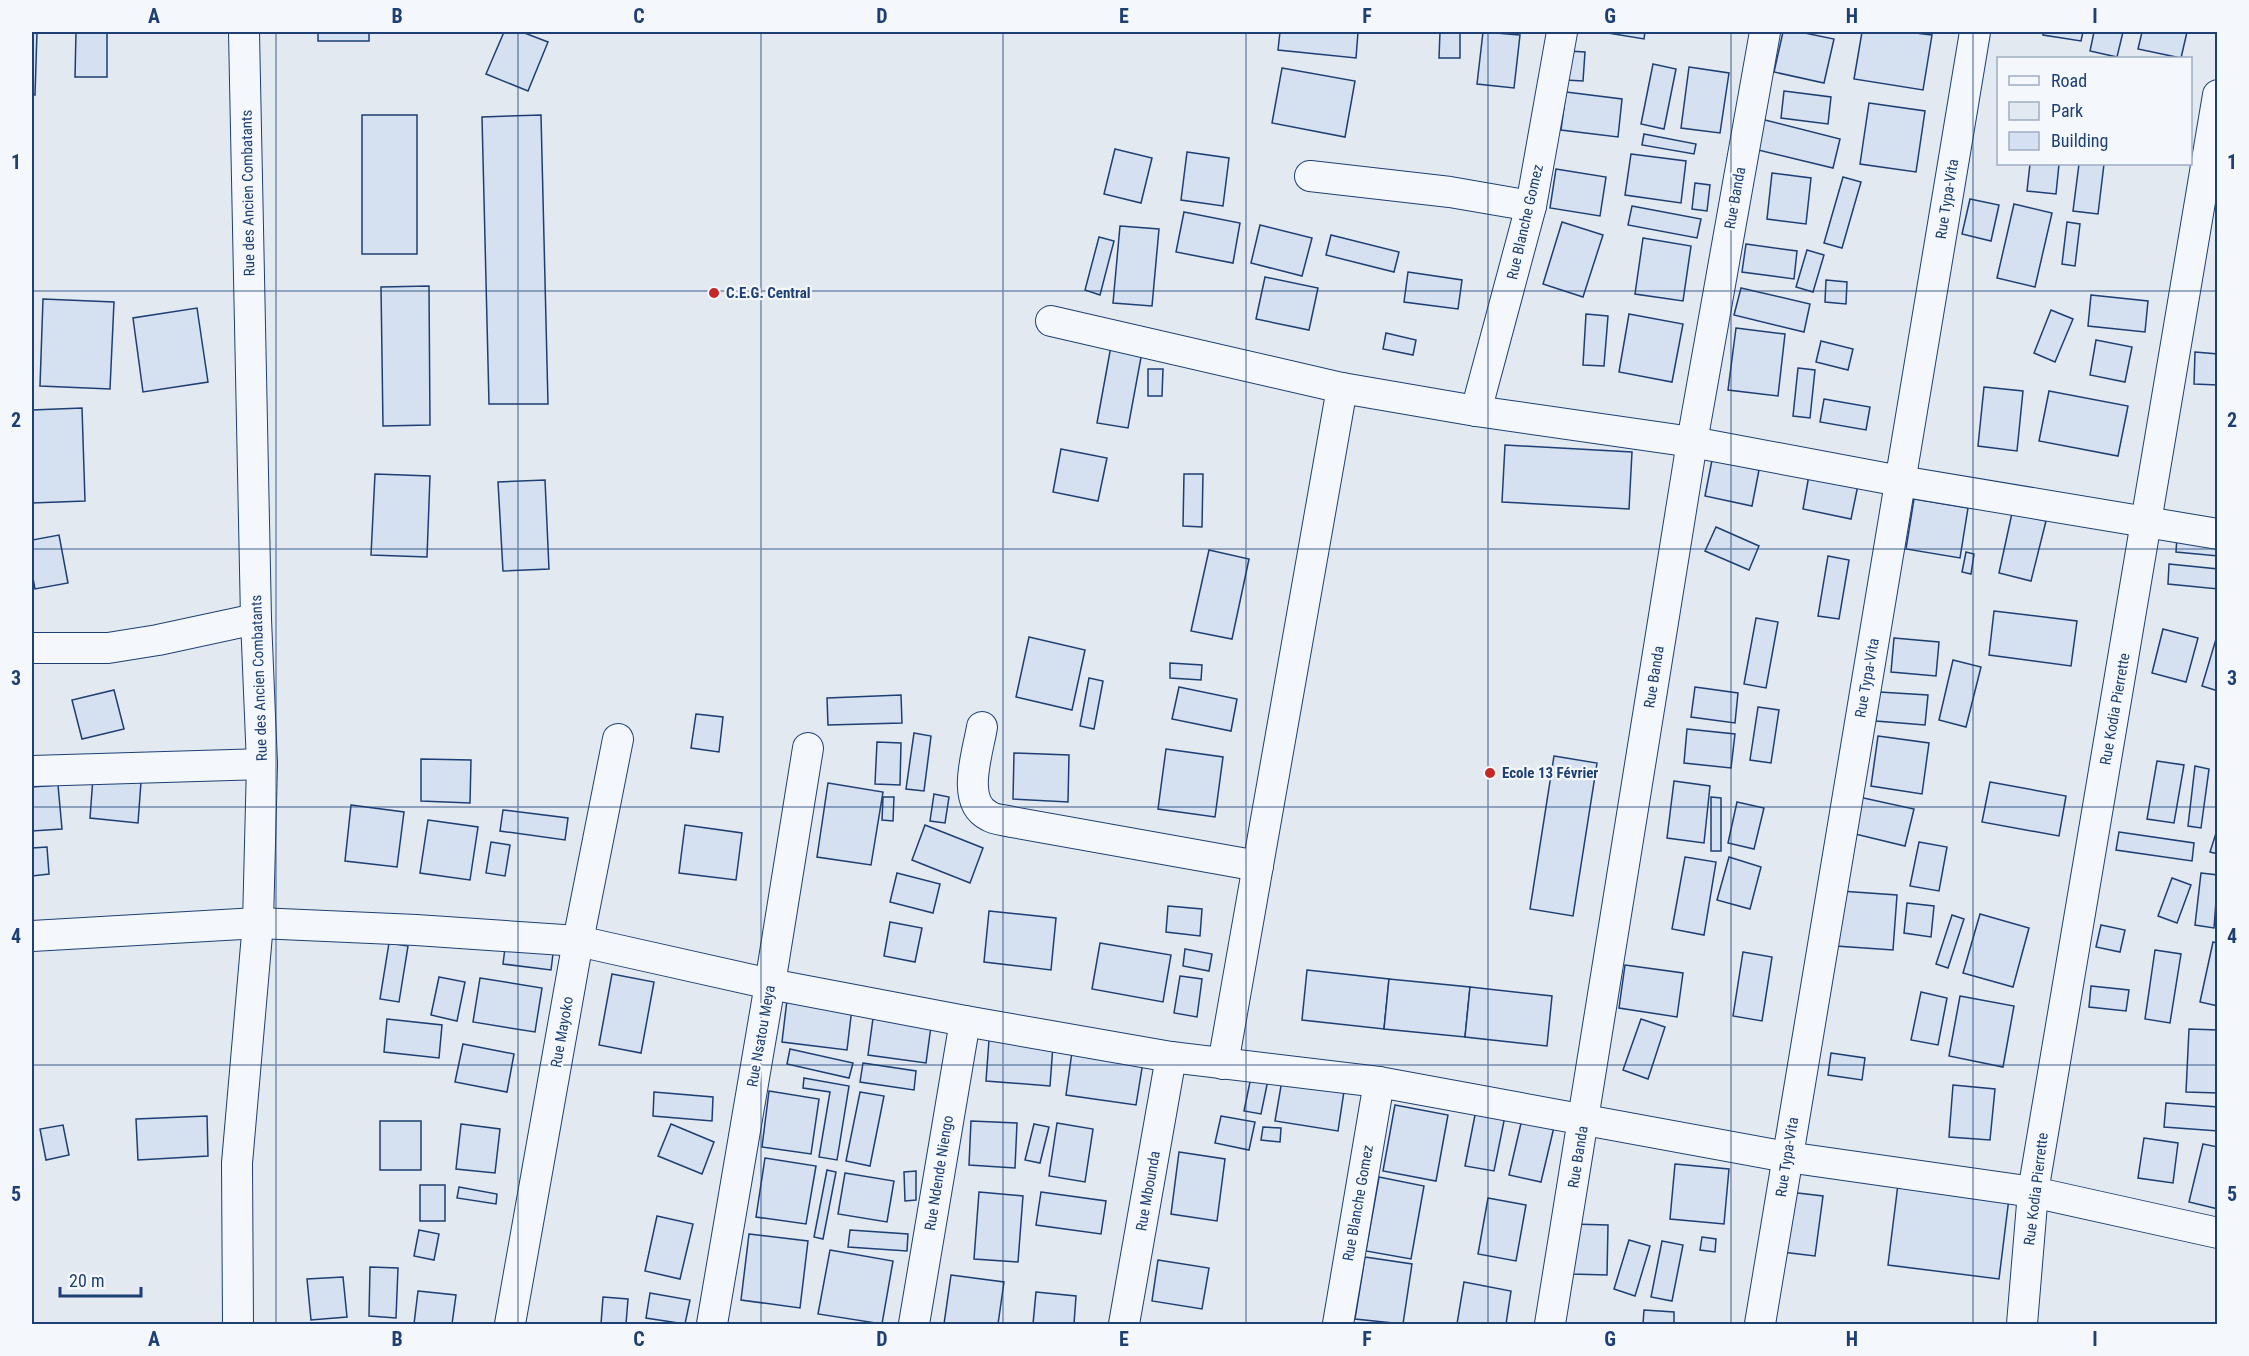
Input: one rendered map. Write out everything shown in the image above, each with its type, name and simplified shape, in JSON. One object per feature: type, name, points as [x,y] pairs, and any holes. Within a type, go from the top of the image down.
[{"type":"street","name":"Rue des Ancien Combatants","points":[[238,1324],[237,1163],[258,923],[262,764],[256,619],[244,32]]},
{"type":"street","name":"Rue Blanche Gomez","points":[[1476,411],[1531,206],[1562,32]]},
{"type":"street","name":"Rue Banda","points":[[1550,1324],[1692,442],[1765,32]]},
{"type":"street","name":"Rue Typa-Vita","points":[[1760,1324],[1975,32]]},
{"type":"street","name":"Rue Kodia Pierrette","points":[[2022,1324],[2033,1192],[2217,95]]},
{"type":"street","points":[[1310,176],[1450,192],[1531,206]]},
{"type":"street","points":[[1051,321],[1342,388],[1476,411],[1692,442],[1900,481],[2217,534]]},
{"type":"street","points":[[1223,1064],[1342,388]]},
{"type":"street","points":[[32,648],[108,648],[256,619]]},
{"type":"street","points":[[982,727],[971,792],[976,805],[988,816],[1258,866]]},
{"type":"street","name":"Rue Mayoko","points":[[510,1324],[578,941],[618,739]]},
{"type":"street","name":"Rue Nsatou Meya","points":[[712,1324],[808,748]]},
{"type":"street","points":[[32,771],[262,764]]},
{"type":"street","points":[[32,936],[258,923],[416,930],[578,941],[770,984],[965,1021],[1171,1057],[1379,1082],[1787,1157],[2033,1192],[2217,1233]]},
{"type":"street","name":"Rue Ndende Niengo","points":[[914,1324],[965,1021]]},
{"type":"street","name":"Rue Mbounda","points":[[1124,1324],[1171,1057]]},
{"type":"street","name":"Rue Blanche Gomez","points":[[1338,1324],[1379,1082]]},
{"type":"green space","points":[[32,32],[2217,32],[2217,1324],[32,1324]]},
{"type":"building","points":[[32,32],[37,32],[35,95],[32,94]]},
{"type":"building","points":[[76,32],[107,32],[107,77],[75,77]]},
{"type":"building","points":[[318,32],[369,32],[369,41],[318,41]]},
{"type":"building","points":[[504,32],[522,32],[548,42],[528,91],[486,74]]},
{"type":"building","points":[[1280,32],[1358,32],[1356,58],[1278,50]]},
{"type":"building","points":[[1440,32],[1460,32],[1460,58],[1439,58]]},
{"type":"building","points":[[1483,32],[1520,35],[1514,88],[1477,84]]},
{"type":"building","points":[[1602,32],[1645,32],[1644,39]]},
{"type":"building","points":[[1783,32],[1800,32],[1834,39],[1824,83],[1774,72]]},
{"type":"building","points":[[1862,32],[1907,32],[1932,35],[1923,90],[1854,79]]},
{"type":"building","points":[[2043,32],[2083,32],[2081,41],[2043,35]]},
{"type":"building","points":[[2094,32],[2123,32],[2117,57],[2090,51]]},
{"type":"building","points":[[2142,32],[2187,32],[2181,57],[2138,49]]},
{"type":"building","points":[[1568,51],[1585,52],[1583,81],[1565,80]]},
{"type":"building","points":[[1653,64],[1676,69],[1664,129],[1641,124]]},
{"type":"building","points":[[1689,67],[1729,73],[1720,133],[1681,128]]},
{"type":"building","points":[[1282,68],[1355,81],[1345,137],[1272,123]]},
{"type":"building","points":[[1784,91],[1831,97],[1828,124],[1781,118]]},
{"type":"building","points":[[1566,92],[1622,99],[1618,137],[1561,130]]},
{"type":"building","points":[[1869,103],[1925,111],[1916,172],[1860,164]]},
{"type":"building","points":[[362,115],[417,115],[417,254],[362,254]]},
{"type":"building","points":[[541,115],[548,404],[489,404],[482,117]]},
{"type":"building","points":[[1761,119],[1840,139],[1833,168],[1754,149]]},
{"type":"building","points":[[1644,134],[1696,144],[1694,154],[1642,145]]},
{"type":"building","points":[[1115,149],[1152,158],[1141,203],[1104,194]]},
{"type":"building","points":[[1187,152],[1229,158],[1223,206],[1181,200]]},
{"type":"building","points":[[1631,154],[1686,161],[1681,203],[1625,195]]},
{"type":"building","points":[[2030,165],[2059,165],[2056,194],[2027,191]]},
{"type":"building","points":[[2079,165],[2104,165],[2098,214],[2073,211]]},
{"type":"building","points":[[1556,169],[1606,177],[1600,216],[1550,208]]},
{"type":"building","points":[[1772,173],[1811,178],[1806,224],[1767,219]]},
{"type":"building","points":[[1843,177],[1861,182],[1842,248],[1824,243]]},
{"type":"building","points":[[1695,183],[1710,185],[1707,211],[1692,209]]},
{"type":"building","points":[[1970,199],[1999,205],[1991,241],[1962,234]]},
{"type":"building","points":[[2014,204],[2052,213],[2035,287],[1997,278]]},
{"type":"building","points":[[1632,206],[1701,219],[1697,238],[1628,225]]},
{"type":"building","points":[[1184,212],[1240,223],[1233,263],[1176,252]]},
{"type":"building","points":[[1562,222],[1603,235],[1583,297],[1543,284]]},
{"type":"building","points":[[2067,222],[2080,224],[2075,266],[2062,264]]},
{"type":"building","points":[[1260,225],[1312,238],[1302,276],[1251,263]]},
{"type":"building","points":[[1120,226],[1159,229],[1152,306],[1113,303]]},
{"type":"building","points":[[1331,235],[1399,252],[1394,272],[1326,255]]},
{"type":"building","points":[[1099,237],[1114,241],[1100,295],[1085,290]]},
{"type":"building","points":[[1643,238],[1691,246],[1683,301],[1635,294]]},
{"type":"building","points":[[1746,244],[1797,251],[1794,279],[1742,272]]},
{"type":"building","points":[[1807,250],[1824,255],[1813,292],[1796,287]]},
{"type":"building","points":[[1408,272],[1462,280],[1458,309],[1404,302]]},
{"type":"building","points":[[1265,277],[1318,288],[1309,330],[1256,319]]},
{"type":"building","points":[[1826,280],[1847,282],[1846,304],[1825,302]]},
{"type":"building","points":[[429,286],[430,425],[383,426],[381,287]]},
{"type":"building","points":[[1741,288],[1810,304],[1804,332],[1734,315]]},
{"type":"building","points":[[2091,295],[2148,301],[2145,332],[2088,326]]},
{"type":"building","points":[[43,299],[114,302],[110,389],[40,386]]},
{"type":"building","points":[[197,308],[208,382],[143,392],[133,318]]},
{"type":"building","points":[[2051,310],[2073,319],[2055,362],[2034,353]]},
{"type":"building","points":[[1586,314],[1608,316],[1604,366],[1583,365]]},
{"type":"building","points":[[1629,314],[1683,324],[1672,382],[1619,372]]},
{"type":"building","points":[[1736,328],[1785,334],[1778,396],[1728,390]]},
{"type":"building","points":[[1386,333],[1416,340],[1413,355],[1383,349]]},
{"type":"building","points":[[2096,340],[2132,347],[2125,382],[2090,375]]},
{"type":"building","points":[[1821,341],[1853,349],[1848,370],[1816,362]]},
{"type":"building","points":[[1111,346],[1142,352],[1128,428],[1097,423]]},
{"type":"building","points":[[2195,352],[2218,354],[2218,385],[2194,384]]},
{"type":"building","points":[[1798,368],[1815,370],[1810,418],[1793,416]]},
{"type":"building","points":[[1148,369],[1163,369],[1162,396],[1148,396]]},
{"type":"building","points":[[1984,387],[2023,391],[2017,451],[1978,446]]},
{"type":"building","points":[[2049,391],[2128,406],[2118,456],[2039,441]]},
{"type":"building","points":[[1824,399],[1870,407],[1866,430],[1820,422]]},
{"type":"building","points":[[82,408],[85,501],[32,503],[32,410]]},
{"type":"building","points":[[1505,445],[1632,452],[1629,509],[1502,502]]},
{"type":"building","points":[[1061,449],[1107,458],[1098,501],[1053,492]]},
{"type":"building","points":[[1712,460],[1759,470],[1752,506],[1705,496]]},
{"type":"building","points":[[375,474],[430,476],[427,557],[371,555]]},
{"type":"building","points":[[1184,474],[1203,474],[1202,527],[1183,526]]},
{"type":"building","points":[[1809,475],[1858,485],[1851,519],[1803,509]]},
{"type":"building","points":[[545,480],[549,569],[503,571],[498,482]]},
{"type":"building","points":[[1914,499],[1968,508],[1960,558],[1906,549]]},
{"type":"building","points":[[2012,513],[2046,521],[2031,581],[1999,573]]},
{"type":"building","points":[[1716,527],[1759,546],[1749,570],[1705,551]]},
{"type":"building","points":[[59,535],[68,583],[35,589],[32,573],[32,540]]},
{"type":"building","points":[[2177,536],[2218,540],[2218,556],[2176,552]]},
{"type":"building","points":[[1209,550],[1249,559],[1232,639],[1191,631]]},
{"type":"building","points":[[1966,552],[1974,554],[1971,574],[1962,572]]},
{"type":"building","points":[[1828,556],[1849,560],[1839,619],[1818,616]]},
{"type":"building","points":[[2169,564],[2218,569],[2218,589],[2168,584]]},
{"type":"building","points":[[1994,611],[2077,621],[2071,666],[1989,655]]},
{"type":"building","points":[[1756,618],[1778,622],[1766,688],[1744,684]]},
{"type":"building","points":[[2163,629],[2198,638],[2186,682],[2152,673]]},
{"type":"building","points":[[1029,637],[1085,650],[1072,710],[1016,697]]},
{"type":"building","points":[[1894,638],[1939,642],[1936,676],[1891,672]]},
{"type":"building","points":[[2216,639],[2218,640],[2218,691],[2202,686]]},
{"type":"building","points":[[1953,660],[1981,667],[1966,727],[1939,720]]},
{"type":"building","points":[[1170,663],[1202,665],[1201,680],[1170,678]]},
{"type":"building","points":[[1089,678],[1103,681],[1094,729],[1080,726]]},
{"type":"building","points":[[1179,687],[1237,699],[1231,731],[1172,719]]},
{"type":"building","points":[[1695,687],[1738,693],[1735,723],[1691,717]]},
{"type":"building","points":[[114,690],[124,729],[82,739],[72,700]]},
{"type":"building","points":[[1879,692],[1928,695],[1925,725],[1876,721]]},
{"type":"building","points":[[901,695],[902,723],[828,725],[827,698]]},
{"type":"building","points":[[1758,707],[1779,710],[1771,763],[1750,760]]},
{"type":"building","points":[[696,714],[723,717],[719,752],[691,748]]},
{"type":"building","points":[[1687,729],[1735,734],[1731,768],[1684,763]]},
{"type":"building","points":[[914,733],[931,736],[924,791],[906,789]]},
{"type":"building","points":[[1878,736],[1929,743],[1922,794],[1871,786]]},
{"type":"building","points":[[877,742],[901,743],[900,785],[875,784]]},
{"type":"building","points":[[1166,749],[1223,757],[1215,817],[1158,809]]},
{"type":"building","points":[[1014,753],[1069,755],[1068,802],[1013,799]]},
{"type":"building","points":[[1554,756],[1597,763],[1573,916],[1530,909]]},
{"type":"building","points":[[421,759],[471,760],[470,803],[421,801]]},
{"type":"building","points":[[2157,761],[2184,765],[2174,823],[2147,819]]},
{"type":"building","points":[[2195,766],[2209,769],[2201,828],[2188,826]]},
{"type":"building","points":[[93,777],[141,782],[138,823],[90,818]]},
{"type":"building","points":[[1674,781],[1710,786],[1704,843],[1667,838]]},
{"type":"building","points":[[1990,782],[2066,796],[2059,836],[1982,822]]},
{"type":"building","points":[[828,783],[883,792],[871,865],[817,857]]},
{"type":"building","points":[[58,785],[62,829],[32,831],[32,787]]},
{"type":"building","points":[[934,794],[949,797],[945,823],[930,821]]},
{"type":"building","points":[[883,797],[894,797],[893,821],[882,820]]},
{"type":"building","points":[[1711,797],[1721,798],[1721,851],[1711,851]]},
{"type":"building","points":[[1859,797],[1914,809],[1905,846],[1851,833]]},
{"type":"building","points":[[1737,802],[1764,808],[1754,849],[1728,843]]},
{"type":"building","points":[[351,805],[404,812],[397,867],[345,861]]},
{"type":"building","points":[[503,810],[568,818],[565,840],[500,831]]},
{"type":"building","points":[[428,820],[478,827],[470,880],[420,873]]},
{"type":"building","points":[[685,825],[742,833],[736,880],[679,873]]},
{"type":"building","points":[[925,825],[983,848],[970,883],[912,860]]},
{"type":"building","points":[[2218,827],[2218,854],[2210,852]]},
{"type":"building","points":[[2119,832],[2194,843],[2192,861],[2116,850]]},
{"type":"building","points":[[491,842],[510,845],[505,876],[486,873]]},
{"type":"building","points":[[1919,842],[1947,847],[1939,891],[1910,886]]},
{"type":"building","points":[[47,847],[49,874],[32,876],[32,848]]},
{"type":"building","points":[[1685,857],[1716,862],[1704,935],[1672,929]]},
{"type":"building","points":[[1729,857],[1761,867],[1750,909],[1717,900]]},
{"type":"building","points":[[897,873],[940,884],[933,913],[890,902]]},
{"type":"building","points":[[2201,873],[2218,875],[2214,928],[2195,925]]},
{"type":"building","points":[[2172,878],[2191,885],[2177,923],[2158,916]]},
{"type":"building","points":[[1840,891],[1897,895],[1893,950],[1836,946]]},
{"type":"building","points":[[1907,903],[1934,906],[1931,937],[1904,933]]},
{"type":"building","points":[[1168,906],[1202,909],[1200,936],[1166,932]]},
{"type":"building","points":[[989,911],[1056,918],[1051,970],[984,962]]},
{"type":"building","points":[[1980,914],[2029,928],[2013,987],[1963,973]]},
{"type":"building","points":[[1952,915],[1964,919],[1948,968],[1936,964]]},
{"type":"building","points":[[890,922],[922,928],[915,962],[884,956]]},
{"type":"building","points":[[2101,925],[2125,930],[2120,952],[2096,947]]},
{"type":"building","points":[[506,940],[554,946],[551,970],[503,964]]},
{"type":"building","points":[[2213,942],[2218,943],[2218,1006],[2200,1002]]},
{"type":"building","points":[[389,943],[408,946],[399,1002],[380,999]]},
{"type":"building","points":[[1100,943],[1171,955],[1163,1002],[1092,989]]},
{"type":"building","points":[[1185,949],[1212,954],[1209,971],[1183,966]]},
{"type":"building","points":[[2155,950],[2181,954],[2170,1023],[2145,1019]]},
{"type":"building","points":[[1743,952],[1772,957],[1762,1021],[1733,1016]]},
{"type":"building","points":[[1625,965],[1683,973],[1677,1017],[1619,1008]]},
{"type":"building","points":[[1307,970],[1389,979],[1384,1029],[1302,1020]]},
{"type":"building","points":[[612,974],[654,982],[641,1053],[599,1045]]},
{"type":"building","points":[[1180,976],[1202,979],[1197,1017],[1174,1013]]},
{"type":"building","points":[[439,977],[465,982],[457,1021],[431,1015]]},
{"type":"building","points":[[480,978],[542,988],[535,1032],[473,1022]]},
{"type":"building","points":[[1389,979],[1470,987],[1465,1037],[1384,1029]]},
{"type":"building","points":[[2091,986],[2129,990],[2126,1011],[2089,1007]]},
{"type":"building","points":[[1470,987],[1552,996],[1547,1046],[1465,1037]]},
{"type":"building","points":[[1921,992],[1947,998],[1938,1045],[1911,1040]]},
{"type":"building","points":[[1960,996],[2014,1006],[2003,1067],[1949,1056]]},
{"type":"building","points":[[787,1000],[852,1008],[847,1050],[782,1042]]},
{"type":"building","points":[[874,1011],[932,1019],[926,1063],[868,1055]]},
{"type":"building","points":[[387,1019],[442,1025],[439,1058],[384,1052]]},
{"type":"building","points":[[1641,1019],[1665,1027],[1648,1079],[1623,1070]]},
{"type":"building","points":[[2189,1029],[2218,1030],[2218,1093],[2186,1092]]},
{"type":"building","points":[[989,1040],[1053,1045],[1050,1086],[986,1081]]},
{"type":"building","points":[[463,1044],[514,1054],[507,1092],[455,1082]]},
{"type":"building","points":[[790,1049],[853,1063],[849,1078],[787,1064]]},
{"type":"building","points":[[1072,1052],[1143,1062],[1136,1105],[1066,1095]]},
{"type":"building","points":[[1831,1053],[1865,1058],[1862,1080],[1828,1075]]},
{"type":"building","points":[[863,1063],[916,1071],[914,1090],[860,1082]]},
{"type":"building","points":[[1251,1077],[1268,1080],[1261,1114],[1244,1111]]},
{"type":"building","points":[[804,1078],[849,1086],[837,1160],[819,1157],[830,1092],[803,1088]]},
{"type":"building","points":[[1282,1080],[1344,1091],[1338,1131],[1275,1121]]},
{"type":"building","points":[[1953,1085],[1995,1089],[1990,1140],[1949,1137]]},
{"type":"building","points":[[769,1091],[819,1099],[811,1154],[762,1147]]},
{"type":"building","points":[[654,1092],[713,1097],[712,1121],[653,1116]]},
{"type":"building","points":[[860,1092],[884,1096],[870,1166],[846,1161]]},
{"type":"building","points":[[2166,1103],[2218,1107],[2218,1131],[2164,1127]]},
{"type":"building","points":[[1395,1105],[1448,1115],[1436,1181],[1383,1171]]},
{"type":"building","points":[[1476,1110],[1505,1116],[1494,1171],[1465,1166]]},
{"type":"building","points":[[207,1116],[208,1156],[138,1160],[136,1119]]},
{"type":"building","points":[[1221,1116],[1255,1122],[1249,1150],[1215,1143]]},
{"type":"building","points":[[1522,1119],[1554,1127],[1541,1182],[1509,1175]]},
{"type":"building","points":[[380,1121],[421,1121],[421,1170],[380,1170]]},
{"type":"building","points":[[971,1121],[1017,1123],[1015,1168],[969,1165]]},
{"type":"building","points":[[1057,1123],[1093,1129],[1085,1182],[1049,1176]]},
{"type":"building","points":[[461,1124],[500,1129],[495,1173],[456,1169]]},
{"type":"building","points":[[671,1124],[714,1142],[702,1174],[658,1156]]},
{"type":"building","points":[[1034,1124],[1049,1127],[1040,1163],[1025,1160]]},
{"type":"building","points":[[63,1125],[69,1155],[46,1160],[40,1129]]},
{"type":"building","points":[[1263,1127],[1281,1128],[1280,1142],[1261,1140]]},
{"type":"building","points":[[2144,1138],[2178,1143],[2173,1183],[2138,1178]]},
{"type":"building","points":[[2203,1144],[2218,1147],[2218,1209],[2189,1202]]},
{"type":"building","points":[[1179,1152],[1225,1159],[1217,1221],[1171,1214]]},
{"type":"building","points":[[765,1158],[816,1166],[806,1224],[756,1217]]},
{"type":"building","points":[[1675,1164],[1729,1169],[1724,1224],[1670,1219]]},
{"type":"building","points":[[827,1170],[836,1172],[823,1239],[814,1237]]},
{"type":"building","points":[[916,1171],[916,1200],[905,1201],[904,1172]]},
{"type":"building","points":[[845,1173],[894,1181],[887,1222],[838,1214]]},
{"type":"building","points":[[1379,1177],[1424,1186],[1411,1259],[1366,1251]]},
{"type":"building","points":[[1898,1184],[2009,1198],[1999,1279],[1888,1265]]},
{"type":"building","points":[[420,1185],[445,1185],[445,1221],[420,1221]]},
{"type":"building","points":[[459,1187],[497,1194],[496,1204],[457,1198]]},
{"type":"building","points":[[979,1192],[1023,1196],[1018,1262],[974,1259]]},
{"type":"building","points":[[1041,1192],[1106,1201],[1101,1234],[1036,1225]]},
{"type":"building","points":[[1789,1192],[1823,1196],[1815,1256],[1782,1252]]},
{"type":"building","points":[[1488,1198],[1526,1205],[1516,1261],[1478,1254]]},
{"type":"building","points":[[657,1216],[693,1224],[680,1279],[645,1271]]},
{"type":"building","points":[[1571,1224],[1608,1225],[1607,1275],[1571,1274]]},
{"type":"building","points":[[419,1230],[439,1234],[434,1260],[414,1256]]},
{"type":"building","points":[[850,1230],[908,1234],[907,1251],[848,1247]]},
{"type":"building","points":[[749,1234],[808,1241],[800,1308],[741,1300]]},
{"type":"building","points":[[1702,1237],[1716,1239],[1715,1252],[1700,1250]]},
{"type":"building","points":[[1629,1240],[1650,1246],[1635,1296],[1614,1289]]},
{"type":"building","points":[[1662,1241],[1683,1245],[1672,1301],[1651,1297]]},
{"type":"building","points":[[830,1250],[893,1261],[882,1324],[818,1314]]},
{"type":"building","points":[[1365,1257],[1412,1264],[1403,1324],[1355,1319]]},
{"type":"building","points":[[1158,1260],[1209,1268],[1202,1309],[1152,1301]]},
{"type":"building","points":[[370,1267],[398,1268],[396,1318],[369,1316]]},
{"type":"building","points":[[951,1275],[1004,1282],[998,1324],[944,1324]]},
{"type":"building","points":[[343,1277],[347,1317],[311,1320],[307,1279]]},
{"type":"building","points":[[1464,1282],[1511,1291],[1506,1324],[1457,1324]]},
{"type":"building","points":[[418,1291],[456,1295],[452,1324],[414,1324]]},
{"type":"building","points":[[1036,1292],[1076,1296],[1074,1324],[1033,1324]]},
{"type":"building","points":[[650,1293],[690,1300],[685,1324],[646,1318]]},
{"type":"building","points":[[603,1297],[628,1299],[626,1324],[601,1324]]},
{"type":"building","points":[[1644,1310],[1674,1312],[1674,1324],[1643,1324]]},
{"type":"place","name":"C.E.G. Central","points":[[714,293]]},
{"type":"place","name":"Ecole 13 Février","points":[[1490,773]]}]
